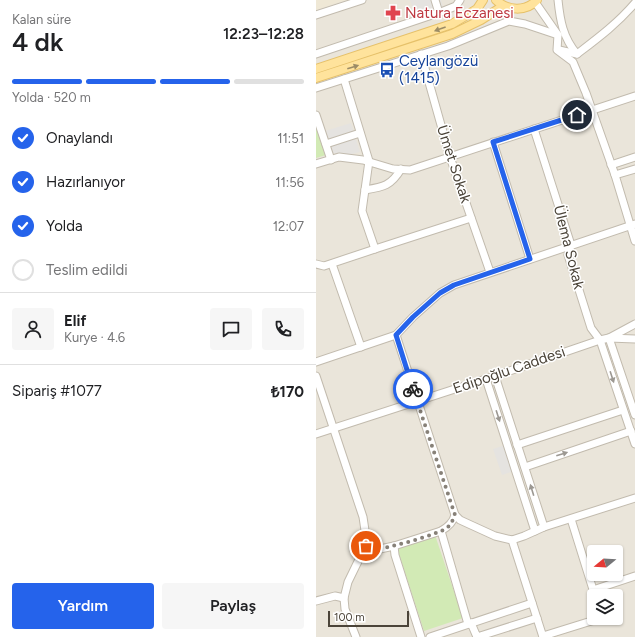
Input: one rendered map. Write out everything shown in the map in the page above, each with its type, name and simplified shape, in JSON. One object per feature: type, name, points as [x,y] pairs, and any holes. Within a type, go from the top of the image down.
[{"type":"main road","points":[[316,70],[452,24],[477,9],[482,0]]},
{"type":"main road","points":[[496,0],[503,6],[511,9],[528,7],[536,1]]},
{"type":"main road","points":[[316,78],[452,34],[481,20],[503,6]]},
{"type":"street","points":[[316,15],[362,0]]},
{"type":"street","points":[[435,0],[440,13]]},
{"type":"street","points":[[316,54],[440,13],[456,6],[460,0]]},
{"type":"street","points":[[558,0],[561,25],[570,46],[577,54]]},
{"type":"street","points":[[536,1],[558,35],[557,50]]},
{"type":"street","points":[[557,50],[577,54],[614,25],[635,3]]},
{"type":"street","points":[[316,88],[448,46],[509,21],[525,24],[558,35]]},
{"type":"street","points":[[557,50],[573,62],[586,93],[633,225],[635,241]]},
{"type":"street","name":"Ümet Sokak","points":[[421,54],[450,157],[490,272]]},
{"type":"street","points":[[344,79],[369,161],[362,211],[375,249]]},
{"type":"street","points":[[316,164],[339,157],[369,161],[393,169],[410,170],[635,96]]},
{"type":"street","points":[[316,115],[331,160]]},
{"type":"street","name":"Ülema Sokak","points":[[534,129],[571,245],[568,255],[591,328],[600,340],[635,444]]},
{"type":"street","points":[[326,144],[360,133]]},
{"type":"street","points":[[493,142],[530,259]]},
{"type":"street","points":[[611,165],[635,157]]},
{"type":"street","points":[[365,190],[380,188],[389,184],[396,178],[401,169]]},
{"type":"street","points":[[615,175],[635,169]]},
{"type":"street","points":[[316,264],[324,266],[332,264],[471,218]]},
{"type":"street","points":[[316,362],[396,335],[413,317],[440,293],[454,285],[633,225]]},
{"type":"street","points":[[316,259],[324,266]]},
{"type":"street","points":[[332,264],[360,347]]},
{"type":"street","points":[[635,324],[609,338],[635,415]]},
{"type":"street","points":[[396,335],[455,515],[460,520],[495,536],[512,540],[544,527],[635,498]]},
{"type":"street","name":"Edipoğlu Caddesi","points":[[316,434],[486,379],[600,340],[609,338],[635,339]]},
{"type":"street","points":[[316,376],[363,517],[366,536],[366,546],[348,582],[344,598],[345,609],[356,637]]},
{"type":"street","points":[[495,376],[544,527]]},
{"type":"street","points":[[486,379],[535,531]]},
{"type":"street","points":[[517,445],[623,410]]},
{"type":"street","points":[[525,467],[630,431]]},
{"type":"street","points":[[366,546],[380,548],[394,546],[441,531],[448,527],[454,520],[455,515]]},
{"type":"street","points":[[571,519],[593,589]]},
{"type":"street","points":[[441,531],[470,624],[476,637],[536,618]]},
{"type":"street","points":[[512,540],[543,636],[587,622]]},
{"type":"street","points":[[394,546],[395,556],[421,637]]},
{"type":"street","points":[[604,589],[635,576]]},
{"type":"street","points":[[316,601],[335,596],[344,598]]},
{"type":"street","points":[[430,637],[443,635],[454,629],[532,603]]},
{"type":"street","points":[[454,629],[457,637]]},
{"type":"shaded area","points":[[316,0],[635,0],[635,637],[316,637]]},
{"type":"shaded area","points":[[316,0],[346,0],[316,10]]},
{"type":"shaded area","points":[[410,0],[441,0],[443,7],[416,16]]},
{"type":"shaded area","points":[[351,123],[360,152],[348,155],[332,153],[325,131]]},
{"type":"shaded area","points":[[505,445],[514,471],[502,475],[493,449]]},
{"type":"green space","points":[[316,126],[326,155],[316,158]]},
{"type":"green space","points":[[435,535],[463,618],[424,631],[397,548]]},
{"type":"way so far","points":[[366,546],[380,548],[394,546],[441,531],[448,527],[454,520],[455,515],[413,389]]},
{"type":"place","name":"Natura Eczanesi","points":[[393,13]]},
{"type":"place","name":"Ceylangözü (1415)","points":[[387,70]]},
{"type":"route","points":[[413,389],[396,335],[413,317],[440,293],[454,285],[530,259],[493,142],[577,115]]}]
